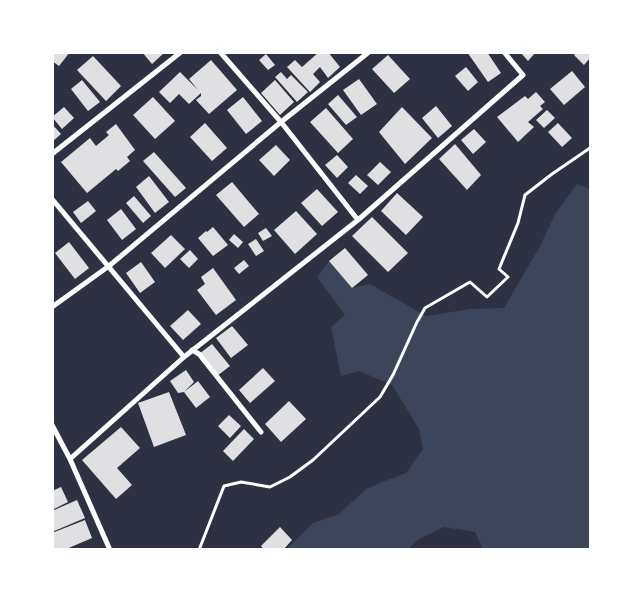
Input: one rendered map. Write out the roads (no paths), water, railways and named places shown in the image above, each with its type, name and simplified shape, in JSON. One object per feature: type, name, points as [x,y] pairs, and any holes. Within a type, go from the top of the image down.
[{"type":"street","points":[[52,154],[182,52]]},
{"type":"street","points":[[220,52],[281,122],[358,220]]},
{"type":"street","points":[[52,307],[109,266],[281,122],[369,52]]},
{"type":"street","points":[[70,459],[192,350],[358,220],[523,74],[504,52]]},
{"type":"street","points":[[52,199],[184,357]]},
{"type":"street","points":[[192,350],[200,354],[262,432]]},
{"type":"street","points":[[52,425],[70,459],[110,550]]}]
